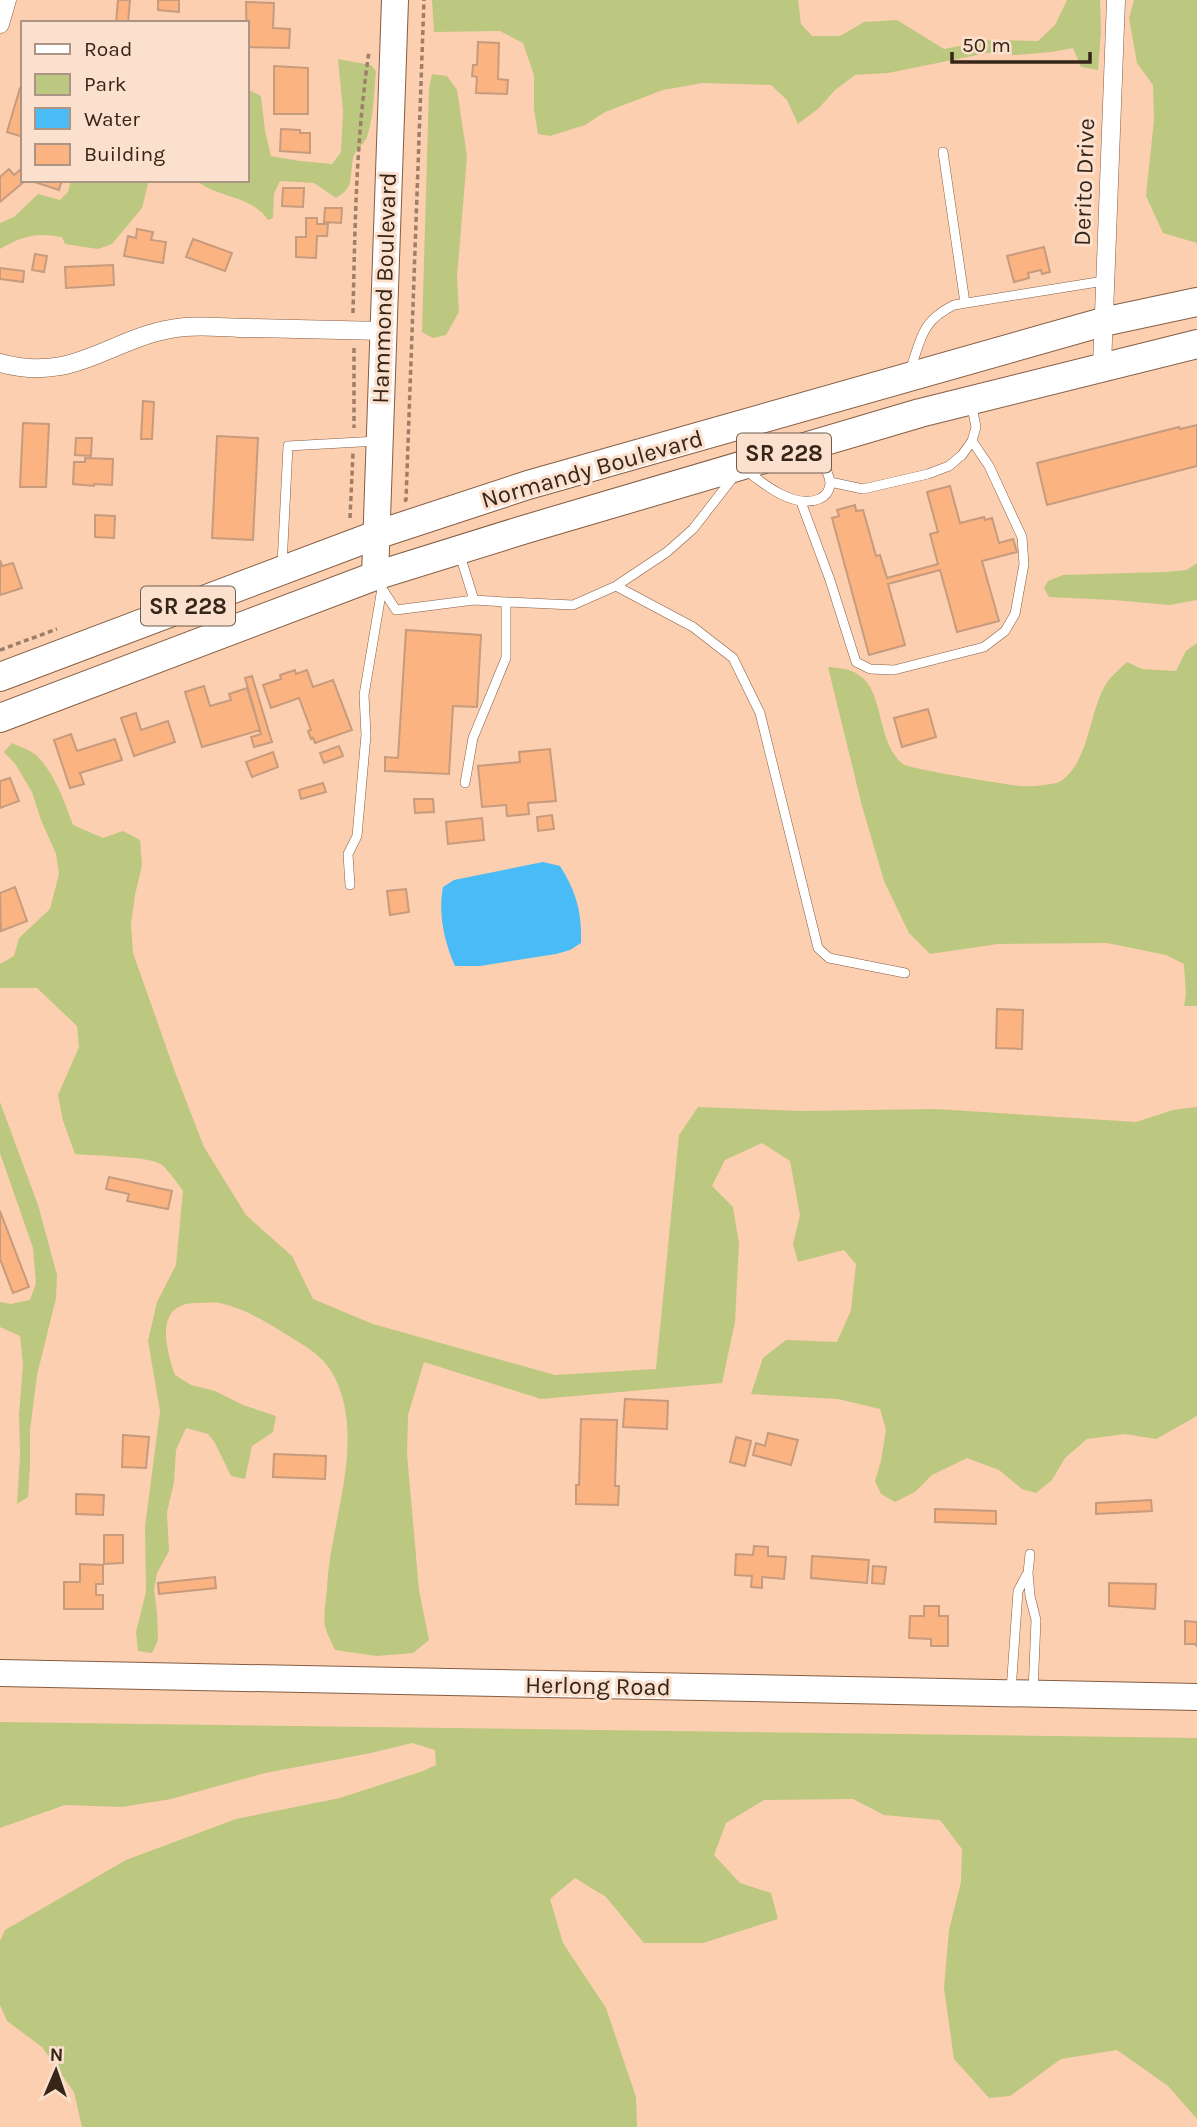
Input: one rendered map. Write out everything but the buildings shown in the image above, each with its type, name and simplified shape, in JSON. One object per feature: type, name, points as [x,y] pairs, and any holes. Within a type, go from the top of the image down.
[{"type":"main road","name":"Normandy Boulevard","points":[[0,677],[376,535],[528,485],[1103,322],[1197,302]]},
{"type":"main road","name":"Normandy Boulevard","points":[[0,718],[378,582],[458,550],[971,400],[1197,344]]},
{"type":"main road","points":[[728,429],[741,466]]},
{"type":"street","points":[[0,24],[7,0]]},
{"type":"street","name":"Hammond Boulevard","points":[[378,582],[366,442],[383,331],[395,0]]},
{"type":"street","name":"Derito Drive","points":[[1102,366],[1116,0]]},
{"type":"street","points":[[0,363],[19,368],[49,369],[78,363],[147,335],[186,327],[383,331]]},
{"type":"street","name":"Herlong Road","points":[[0,1673],[1197,1698]]},
{"type":"lane","points":[[943,152],[965,303]]},
{"type":"lane","points":[[908,376],[925,326],[939,312],[954,305],[1104,281]]},
{"type":"lane","points":[[830,482],[863,489],[928,474],[948,466],[962,455],[972,441],[976,427],[971,400]]},
{"type":"lane","points":[[801,502],[856,662],[870,669],[894,670],[985,647],[1004,631],[1015,614],[1024,565],[1016,521],[989,466],[972,441]]},
{"type":"lane","points":[[282,571],[288,446],[366,442]]},
{"type":"lane","points":[[378,582],[396,610],[474,600],[573,604],[616,586],[667,552],[693,529],[741,466],[762,483],[801,502],[824,497],[830,482],[816,444]]},
{"type":"lane","points":[[458,550],[474,600]]},
{"type":"lane","points":[[350,886],[348,854],[357,836],[366,735],[364,695],[378,582]]},
{"type":"lane","points":[[616,586],[693,627],[733,658],[760,713],[818,948],[829,958],[905,973]]},
{"type":"lane","points":[[465,783],[473,738],[506,658],[506,602]]},
{"type":"lane","points":[[1022,1694],[1036,1620],[1030,1596],[1030,1554]]},
{"type":"lane","points":[[1022,1694],[1018,1591],[1028,1573]]},
{"type":"path","points":[[405,500],[424,0]]},
{"type":"path","points":[[350,518],[366,442],[354,331],[358,161],[371,41]]},
{"type":"green space","points":[[432,0],[798,0],[801,24],[812,36],[840,36],[864,22],[897,20],[944,49],[990,40],[1038,41],[1055,25],[1067,0],[1100,0],[1101,31],[1098,70],[1081,67],[1073,48],[1015,55],[987,53],[888,73],[855,75],[798,124],[787,100],[771,85],[703,83],[663,90],[605,112],[585,125],[550,136],[538,134],[534,109],[534,75],[523,43],[500,31],[434,32]]},
{"type":"green space","points":[[1134,0],[1197,0],[1197,243],[1163,233],[1146,196],[1154,120],[1153,85],[1137,63],[1129,18]]},
{"type":"green space","points":[[338,59],[371,65],[376,71],[369,129],[366,139],[354,155],[347,189],[336,198],[314,183],[280,181],[274,194],[273,218],[268,220],[251,205],[198,182],[248,182],[248,90],[261,96],[271,156],[332,164],[341,152],[343,111]]},
{"type":"green space","points":[[432,74],[447,76],[457,90],[467,156],[457,277],[459,312],[446,335],[433,338],[422,332],[429,88]]},
{"type":"green space","points":[[70,182],[148,182],[142,208],[112,244],[98,249],[65,244],[62,237],[37,235],[22,238],[0,249],[0,223],[14,217],[38,194],[60,200],[68,192]]},
{"type":"green space","points":[[1197,563],[1197,600],[1170,605],[1049,597],[1044,588],[1048,581],[1063,575],[1165,572],[1187,570]]},
{"type":"green space","points":[[1197,643],[1197,1006],[1184,1006],[1184,964],[1166,955],[1107,943],[998,944],[930,954],[909,933],[884,881],[862,806],[828,667],[852,671],[867,683],[873,693],[888,744],[903,764],[1019,786],[1034,786],[1061,781],[1071,772],[1084,748],[1101,693],[1110,678],[1127,662],[1142,669],[1176,671],[1186,651]]},
{"type":"green space","points":[[12,743],[32,752],[49,771],[73,825],[103,838],[123,831],[140,840],[142,865],[131,924],[133,953],[175,1072],[204,1147],[246,1215],[292,1256],[313,1299],[373,1324],[555,1375],[656,1369],[679,1135],[698,1107],[800,1111],[936,1109],[1136,1122],[1173,1110],[1197,1107],[1197,1416],[1156,1439],[1125,1434],[1087,1439],[1065,1458],[1052,1480],[1036,1493],[1022,1489],[999,1470],[967,1458],[932,1475],[915,1492],[895,1502],[881,1494],[875,1481],[886,1430],[880,1409],[838,1399],[751,1394],[763,1358],[786,1340],[837,1342],[851,1310],[856,1264],[844,1250],[798,1262],[793,1244],[800,1215],[790,1161],[762,1143],[725,1160],[712,1186],[733,1207],[739,1243],[735,1322],[722,1383],[541,1399],[424,1362],[408,1415],[407,1454],[419,1590],[429,1640],[413,1653],[377,1656],[335,1650],[326,1629],[324,1612],[347,1454],[343,1401],[330,1369],[307,1348],[263,1320],[237,1308],[209,1303],[184,1305],[174,1310],[166,1328],[166,1340],[175,1375],[191,1385],[215,1391],[243,1405],[276,1416],[273,1432],[252,1446],[245,1479],[231,1476],[208,1434],[186,1428],[176,1450],[174,1482],[167,1512],[169,1551],[157,1573],[154,1590],[158,1640],[152,1653],[138,1651],[136,1632],[146,1592],[145,1527],[160,1411],[148,1341],[157,1302],[176,1265],[183,1191],[165,1168],[156,1162],[75,1154],[63,1121],[58,1095],[79,1047],[77,1026],[37,988],[0,988],[0,964],[14,956],[19,938],[50,909],[59,874],[56,854],[32,792],[16,765],[4,752]]},
{"type":"green space","points":[[0,1102],[38,1205],[57,1275],[56,1298],[37,1375],[30,1430],[28,1497],[17,1504],[23,1365],[20,1336],[0,1327],[0,1302],[11,1304],[30,1300],[36,1283],[33,1248],[0,1153]]},
{"type":"green space","points":[[0,1722],[1197,1738],[1197,2119],[1168,2086],[1117,2050],[1061,2059],[1010,2096],[989,2098],[954,2059],[944,1988],[949,1930],[961,1882],[962,1849],[940,1820],[884,1815],[853,1799],[764,1800],[726,1823],[714,1855],[740,1883],[771,1893],[778,1919],[703,1943],[644,1943],[606,1897],[575,1878],[550,1899],[563,1943],[606,2008],[636,2097],[637,2127],[82,2127],[74,2092],[42,2047],[7,2021],[0,2005],[0,1941],[5,1930],[126,1860],[236,1819],[340,1798],[423,1771],[436,1765],[435,1750],[412,1743],[265,1773],[171,1799],[122,1807],[65,1805],[0,1828]]},
{"type":"water","points":[[543,862],[560,866],[570,884],[579,912],[581,943],[556,954],[480,966],[455,966],[443,927],[443,887],[454,880]]}]
